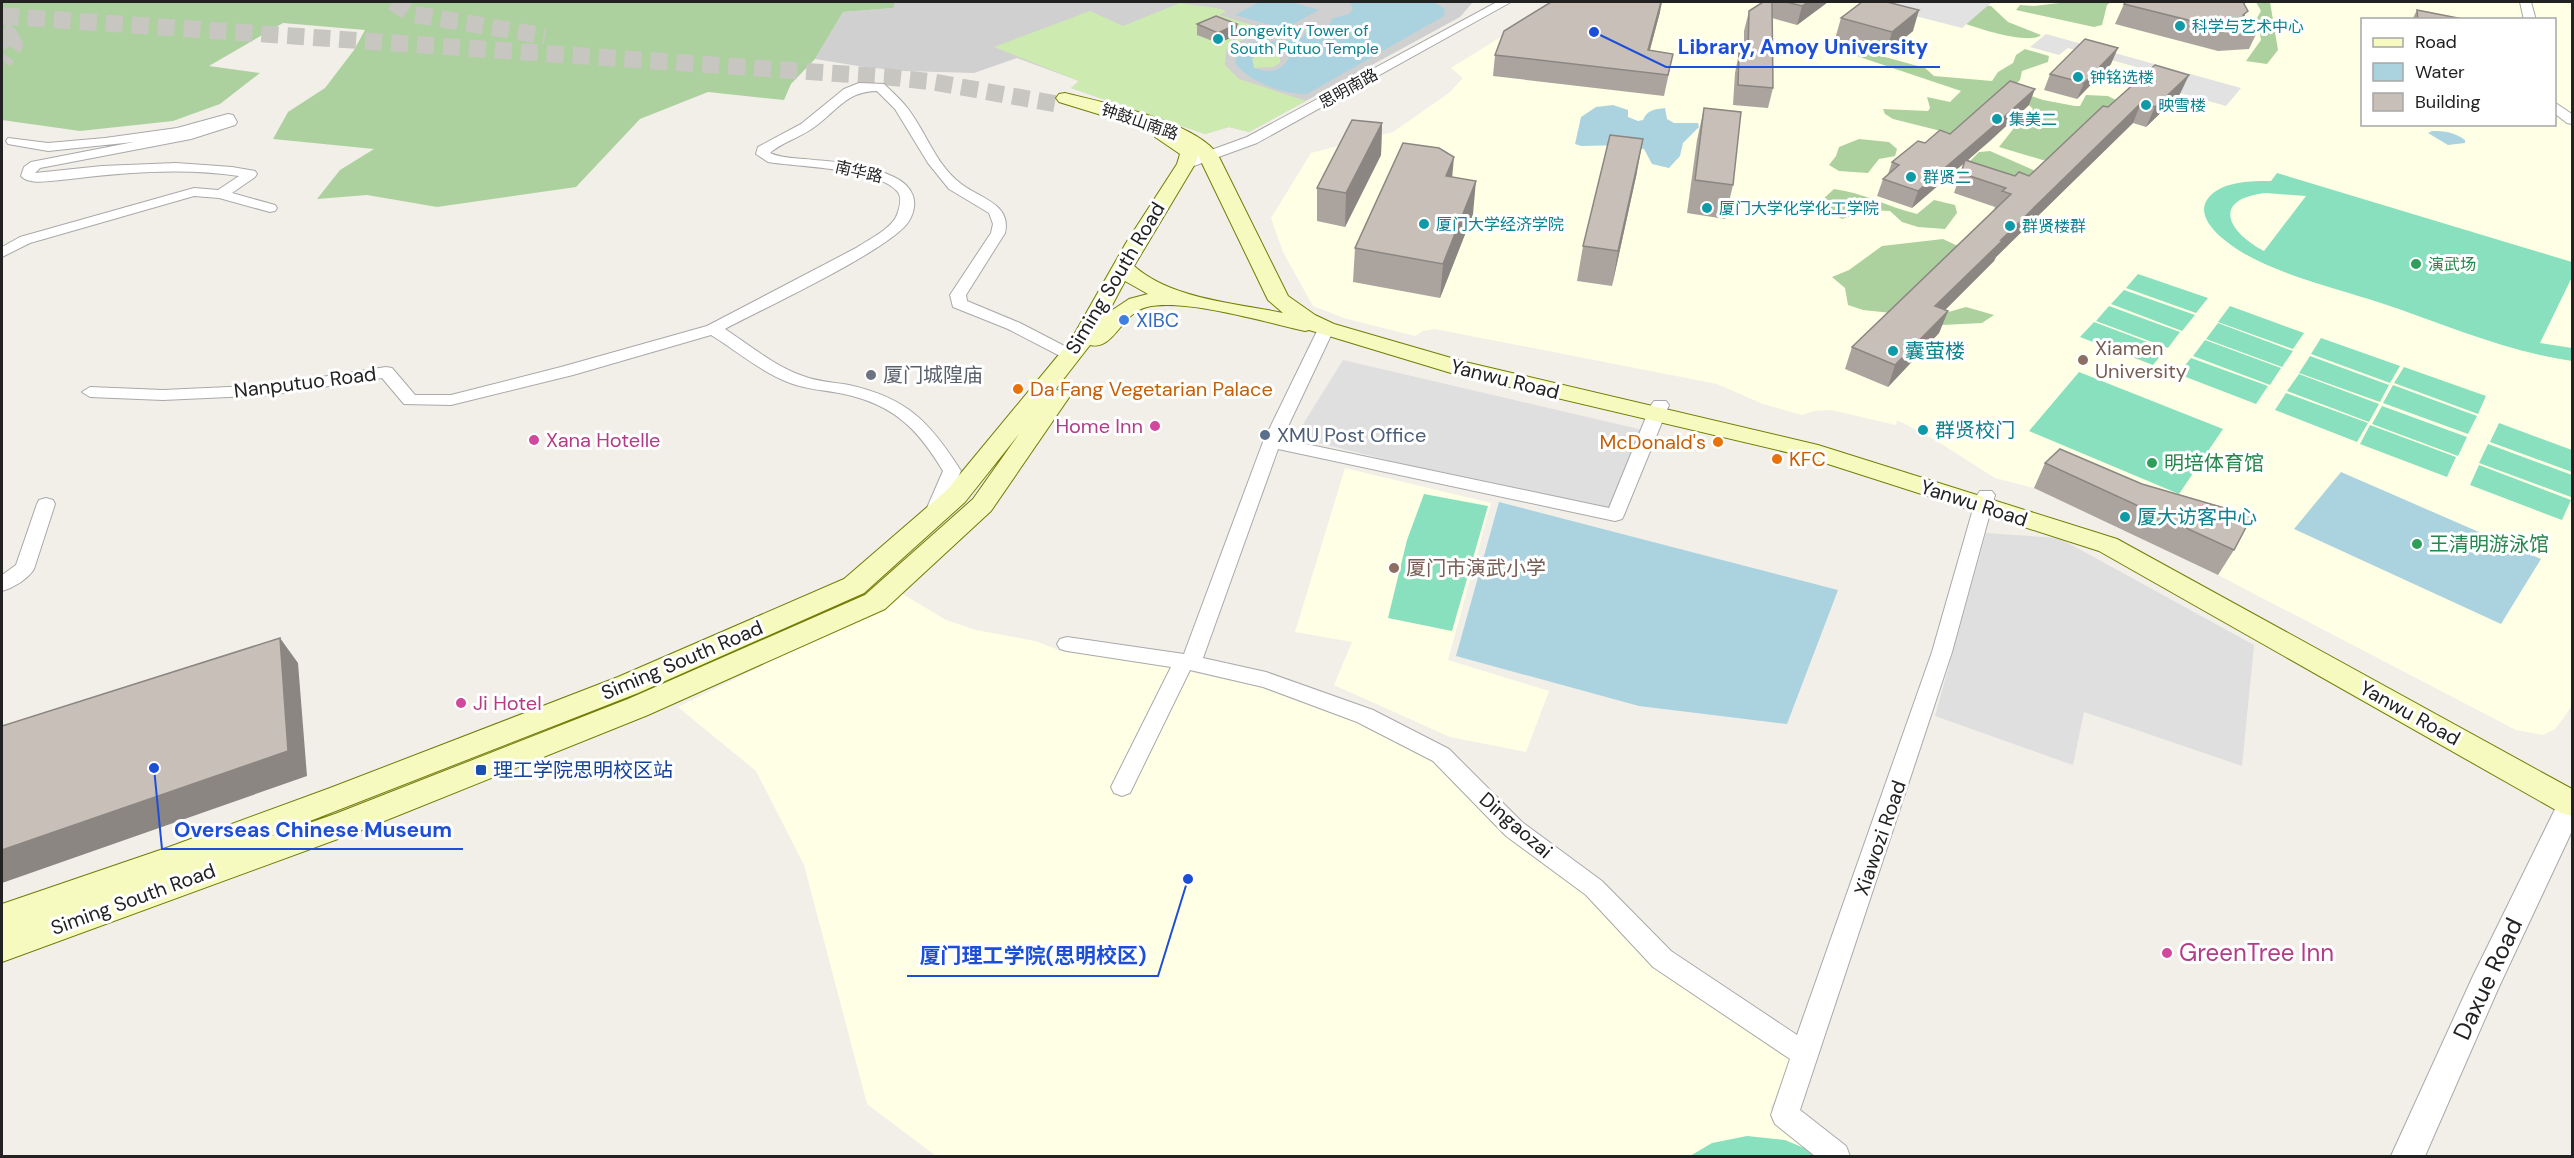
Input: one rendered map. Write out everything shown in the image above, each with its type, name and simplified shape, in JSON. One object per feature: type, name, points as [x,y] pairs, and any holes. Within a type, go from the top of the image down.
[{"type":"main road","name":"钟鼓山南路","points":[[1186,164],[1190,154],[1184,147],[1171,140],[1061,101],[1131,116],[1199,143],[1209,155]]},
{"type":"main road","points":[[1209,155],[1279,300],[1307,320],[1326,329]]},
{"type":"main road","name":"Siming South Road","points":[[2,918],[177,858],[342,797],[639,680],[854,586],[956,496],[1081,342],[1186,164]]},
{"type":"main road","points":[[1170,189],[1199,183],[1224,188]]},
{"type":"main road","name":"Yanwu Road","points":[[1123,268],[1148,287],[1192,301],[1326,329],[1459,368],[1658,410],[2115,536],[2572,788]]},
{"type":"main road","points":[[1192,301],[1246,298],[1264,290],[1269,283]]},
{"type":"main road","name":"Siming South Road","points":[[2,947],[346,823],[638,707],[875,602],[982,505],[1117,313],[1143,301],[1166,299],[1192,301]]},
{"type":"main road","name":"Yanwu Road","points":[[1985,501],[2109,545],[2572,803]]},
{"type":"street","name":"思明南路","points":[[1186,164],[1252,140],[1505,2]]},
{"type":"street","points":[[2526,2],[2530,18]]},
{"type":"street","name":"南华路","points":[[713,329],[861,251],[902,220],[908,200],[905,190],[895,181],[823,163],[778,160],[763,154],[763,150],[768,146],[806,128],[822,117],[848,92],[859,87],[872,86],[885,90],[900,107],[935,163],[954,186],[994,211],[1000,224],[998,233],[958,295],[959,304],[1014,326],[1070,355]]},
{"type":"street","points":[[2556,108],[2572,120]]},
{"type":"street","points":[[13,141],[48,147],[105,142],[178,132],[228,118],[230,122],[191,135],[36,165],[29,170],[28,176],[40,178],[100,170],[203,168],[250,174],[220,194]]},
{"type":"street","points":[[2,253],[25,240],[194,192],[220,194],[270,208]]},
{"type":"street","points":[[713,329],[769,367],[796,380],[850,391],[901,408],[930,435],[952,471],[932,518]]},
{"type":"street","name":"Nanputuo Road","points":[[90,392],[164,395],[270,390],[386,372],[410,400],[451,400],[567,371],[713,329]]},
{"type":"street","points":[[1122,787],[1188,663],[1272,442],[1326,329]]},
{"type":"street","points":[[1272,442],[1615,515],[1658,410]]},
{"type":"street","name":"Xiawozi Road","points":[[1836,1156],[1785,1115],[1804,1054],[1898,789],[1968,572],[1985,501]]},
{"type":"street","points":[[2,584],[24,569],[46,504]]},
{"type":"street","name":"Dingaozai","points":[[1067,644],[1138,653],[1266,680],[1365,716],[1441,755],[1514,829],[1594,888],[1662,959],[1804,1054]]},
{"type":"street","name":"Daxue Road","points":[[2408,1156],[2484,986],[2572,803]]},
{"type":"shaded area","points":[[895,2],[1473,2],[1460,17],[1249,132],[1229,127],[1205,134],[1071,88],[1079,81],[1017,58],[974,73],[904,71],[815,59],[843,12],[892,8]]},
{"type":"shaded area","name":"Xiamen University","points":[[1557,2],[2572,2],[2572,705],[2555,729],[2543,735],[2516,730],[2218,575],[2034,488],[1995,478],[1932,438],[1897,420],[1896,425],[1831,410],[1814,411],[1802,415],[1763,404],[1717,384],[1435,329],[1423,331],[1415,336],[1344,318],[1313,306],[1283,252],[1271,218],[1311,153],[1393,132],[1449,93],[1463,78],[1451,68]]},
{"type":"shaded area","points":[[1861,2],[1992,2],[1962,28]]},
{"type":"shaded area","points":[[2046,34],[2241,88],[2226,106],[2166,89],[2176,78],[2068,48],[2059,55],[2030,47]]},
{"type":"shaded area","points":[[1343,360],[1643,430],[1613,516],[1295,437]]},
{"type":"shaded area","name":"厦门市演武小学","points":[[1345,468],[1491,503],[1448,660],[1549,691],[1526,752],[1450,737],[1334,685],[1352,642],[1295,632]]},
{"type":"shaded area","points":[[1986,533],[2059,538],[2254,645],[2242,766],[2084,712],[2073,765],[1935,716]]},
{"type":"shaded area","points":[[901,593],[946,620],[976,630],[1035,641],[1064,652],[1142,661],[1263,688],[1357,722],[1431,761],[1498,829],[1588,894],[1783,1043],[1796,1065],[1770,1108],[1829,1156],[936,1156],[867,1104],[804,865],[756,771],[678,707],[877,609]]},
{"type":"green space","points":[[2,2],[895,2],[893,8],[843,12],[815,59],[791,84],[784,100],[708,92],[640,119],[576,187],[437,207],[367,195],[317,199],[340,170],[374,149],[273,139],[288,112],[325,88],[354,50],[365,30],[283,23],[209,66],[260,73],[220,104],[173,121],[80,131],[2,120]]},
{"type":"green space","points":[[2068,2],[2111,2],[2107,5],[2102,25],[2094,27],[2016,10],[2020,5],[2034,6]]},
{"type":"green space","points":[[2256,2],[2270,2],[2278,50],[2267,64],[2246,61],[2261,40],[2257,18],[2261,11]]},
{"type":"green space","points":[[1180,3],[1220,9],[1226,11],[1219,15],[1279,33],[1273,36],[1242,40],[1234,44],[1226,50],[1225,65],[1239,79],[1306,101],[1249,132],[1229,127],[1205,134],[1071,88],[1079,81],[994,47],[1090,11],[1123,26]]},
{"type":"green space","points":[[1982,5],[1991,6],[2008,22],[2041,35],[2035,38],[2016,37],[1966,24]]},
{"type":"green space","points":[[1827,41],[1925,68],[1934,76],[1992,81],[1998,72],[2013,63],[2016,55],[2025,49],[2049,56],[2048,62],[2022,71],[2020,80],[2011,89],[2043,100],[2075,106],[2080,106],[2086,95],[2108,96],[2118,101],[2046,161],[1999,147],[2014,128],[2031,125],[2035,121],[2029,113],[2033,109],[2029,105],[1953,134],[1893,119],[1885,114],[1883,109],[1928,111],[1930,108],[1927,97],[1950,102],[1961,91],[1824,45]]},
{"type":"green space","points":[[1271,46],[1280,56],[1280,63],[1273,67],[1254,68],[1252,59]]},
{"type":"green space","points":[[2112,68],[2133,73],[2152,72],[2138,84],[2124,83],[2111,80],[2104,74]]},
{"type":"green space","points":[[1859,139],[1889,142],[1897,149],[1895,156],[1879,159],[1868,173],[1839,171],[1829,165],[1839,147]]},
{"type":"green space","points":[[1990,151],[2038,172],[2038,179],[1961,177],[1957,174],[1979,152]]},
{"type":"green space","points":[[2277,173],[2572,262],[2572,277],[2540,343],[2572,348],[2572,361],[2524,351],[2476,336],[2294,276],[2245,254],[2214,230],[2204,213],[2205,204],[2210,196],[2223,187],[2255,181],[2271,181]],"holes":[[[2266,193],[2306,196],[2264,251],[2241,235],[2230,217],[2231,209],[2237,202],[2249,196]]]},
{"type":"green space","points":[[1834,189],[1917,214],[1934,200],[1955,205],[1957,213],[1945,229],[1918,227],[1902,222],[1890,211],[1851,209],[1854,215],[1842,219],[1830,213],[1821,201]]},
{"type":"green space","points":[[1943,239],[1960,247],[1914,299],[1945,313],[1966,307],[1994,315],[1982,323],[1942,325],[1901,314],[1863,310],[1848,305],[1845,288],[1832,277],[1849,270],[1882,246]]},
{"type":"green space","points":[[2138,274],[2208,298],[2196,313],[2126,288]]},
{"type":"green space","points":[[2124,290],[2195,315],[2182,331],[2111,304]]},
{"type":"green space","points":[[2109,306],[2180,332],[2168,348],[2096,321]]},
{"type":"green space","points":[[2230,306],[2304,333],[2293,349],[2218,322]]},
{"type":"green space","points":[[2094,322],[2166,349],[2153,365],[2080,337]]},
{"type":"green space","points":[[2218,323],[2293,351],[2282,367],[2206,339]]},
{"type":"green space","points":[[2321,338],[2400,366],[2390,383],[2311,354]]},
{"type":"green space","points":[[2205,340],[2281,368],[2270,385],[2193,356]]},
{"type":"green space","points":[[2310,356],[2389,385],[2380,402],[2299,373]]},
{"type":"green space","points":[[2191,358],[2268,386],[2256,404],[2178,374]]},
{"type":"green space","points":[[2404,367],[2486,396],[2478,414],[2394,383]]},
{"type":"green space","name":"明培体育馆","points":[[2079,372],[2223,429],[2179,494],[2029,431]]},
{"type":"green space","points":[[2299,374],[2379,404],[2369,422],[2287,391]]},
{"type":"green space","points":[[2393,385],[2477,416],[2468,434],[2383,403]]},
{"type":"green space","points":[[2286,393],[2368,423],[2357,442],[2275,410]]},
{"type":"green space","points":[[2382,406],[2467,437],[2458,456],[2372,424]]},
{"type":"green space","points":[[2499,423],[2572,450],[2572,472],[2490,442]]},
{"type":"green space","points":[[2370,425],[2456,457],[2447,477],[2360,444]]},
{"type":"green space","points":[[2488,444],[2572,475],[2571,497],[2479,463]]},
{"type":"green space","points":[[2479,465],[2571,500],[2562,520],[2470,485]]},
{"type":"green space","points":[[1424,494],[1488,506],[1452,631],[1388,618],[1407,540]]},
{"type":"green space","points":[[1747,1136],[1785,1140],[1823,1156],[1690,1156],[1712,1143]]},
{"type":"water","points":[[1259,2],[1291,2],[1319,10],[1284,29],[1235,15]]},
{"type":"water","points":[[1350,2],[1433,2],[1445,9],[1444,16],[1307,94],[1267,86],[1249,76],[1235,63],[1240,47],[1245,43],[1296,40],[1303,37],[1305,33],[1329,25],[1333,18],[1349,14],[1353,9]],"holes":[[[1271,46],[1282,49],[1289,58],[1286,63],[1270,71],[1254,68],[1252,59]]]},
{"type":"water","points":[[1613,105],[1628,110],[1628,117],[1638,121],[1643,120],[1652,111],[1665,108],[1667,119],[1674,123],[1698,123],[1699,127],[1683,143],[1680,156],[1669,168],[1652,164],[1644,149],[1624,145],[1581,146],[1575,144],[1581,117],[1596,107]]},
{"type":"water","points":[[2432,131],[2453,134],[2465,140],[2465,143],[2448,145],[2428,133]]},
{"type":"water","name":"王清明游泳馆","points":[[2341,472],[2541,559],[2501,624],[2294,529]]},
{"type":"water","points":[[1499,502],[1838,590],[1787,724],[1639,706],[1456,656]]},
{"type":"building","points":[[1551,2],[1661,2],[1648,50],[1673,54],[1668,75],[1495,55],[1504,31]]},
{"type":"building","points":[[1763,2],[1772,2],[1773,88],[1738,85],[1739,53],[1748,54],[1749,11]]},
{"type":"building","points":[[1786,2],[1808,2],[1802,6]]},
{"type":"building","points":[[1862,2],[1887,2],[1919,10],[1892,32],[1841,18]]},
{"type":"building","points":[[2126,2],[2245,2],[2248,11],[2243,15],[2259,28],[2228,30],[2124,4]]},
{"type":"building","points":[[2417,10],[2458,18],[2418,18]]},
{"type":"building","points":[[1216,16],[1237,24],[1218,33],[1197,24]]},
{"type":"building","points":[[2085,39],[2118,48],[2084,83],[2050,74]]},
{"type":"building","points":[[2155,65],[2189,75],[2155,107],[2141,103],[2001,240],[2003,240],[1935,306],[1948,311],[1895,365],[1852,347],[2011,194],[2002,191],[2006,188],[1961,173],[1965,160],[2015,176],[2019,172],[2029,176],[2103,106],[2108,107]]},
{"type":"building","points":[[2010,81],[2035,89],[1918,191],[1883,179],[1899,165],[1892,162],[1918,141],[1925,143],[1940,130],[1950,134]]},
{"type":"building","points":[[1704,108],[1741,112],[1733,185],[1695,180]]},
{"type":"building","points":[[1352,120],[1382,123],[1346,193],[1317,188]]},
{"type":"building","points":[[1610,135],[1643,139],[1618,251],[1583,246]]},
{"type":"building","points":[[1403,143],[1439,148],[1454,157],[1446,176],[1476,181],[1443,264],[1355,248]]},
{"type":"building","points":[[2060,449],[2142,484],[2252,516],[2234,550],[2045,463]]},
{"type":"building","points":[[280,638],[288,751],[2,850],[2,726]]},
{"type":"tunnel","points":[[393,2],[411,14],[545,36]]},
{"type":"tunnel","points":[[2,16],[888,77],[933,82],[1057,104]]},
{"type":"tunnel","points":[[2,32],[8,36],[13,45],[2,60]]},
{"type":"place","name":"科学与艺术中心","points":[[2180,26]]},
{"type":"place","name":"Library, Amoy University","points":[[1594,32]]},
{"type":"place","name":"Longevity Tower of South Putuo Temple","points":[[1218,39]]},
{"type":"place","name":"钟铭选楼","points":[[2078,77]]},
{"type":"place","name":"映雪楼","points":[[2146,105]]},
{"type":"place","name":"集美二","points":[[1997,119]]},
{"type":"place","name":"群贤二","points":[[1911,177]]},
{"type":"place","name":"厦门大学化学化工学院","points":[[1707,208]]},
{"type":"place","name":"厦门大学经济学院","points":[[1424,224]]},
{"type":"place","name":"群贤楼群","points":[[2010,226]]},
{"type":"place","name":"演武场","points":[[2416,264]]},
{"type":"place","name":"XIBC","points":[[1124,320]]},
{"type":"place","name":"囊萤楼","points":[[1893,351]]},
{"type":"place","name":"Xiamen University","points":[[2083,360]]},
{"type":"place","name":"厦门城隍庙","points":[[871,375]]},
{"type":"place","name":"Da Fang Vegetarian Palace","points":[[1018,389]]},
{"type":"place","name":"Home Inn","points":[[1155,426]]},
{"type":"place","name":"群贤校门","points":[[1923,430]]},
{"type":"place","name":"XMU Post Office","points":[[1265,435]]},
{"type":"place","name":"Xana Hotelle","points":[[534,440]]},
{"type":"place","name":"McDonald's","points":[[1718,442]]},
{"type":"place","name":"KFC","points":[[1777,459]]},
{"type":"place","name":"明培体育馆","points":[[2152,463]]},
{"type":"place","name":"厦大访客中心","points":[[2125,517]]},
{"type":"place","name":"王清明游泳馆","points":[[2417,544]]},
{"type":"place","name":"厦门市演武小学","points":[[1394,568]]},
{"type":"place","name":"Ji Hotel","points":[[461,703]]},
{"type":"place","name":"Overseas Chinese Museum","points":[[154,768]]},
{"type":"place","name":"理工学院思明校区站","points":[[481,770]]},
{"type":"place","name":"厦门理工学院(思明校区)","points":[[1188,879]]},
{"type":"place","name":"GreenTree Inn","points":[[2167,953]]}]
